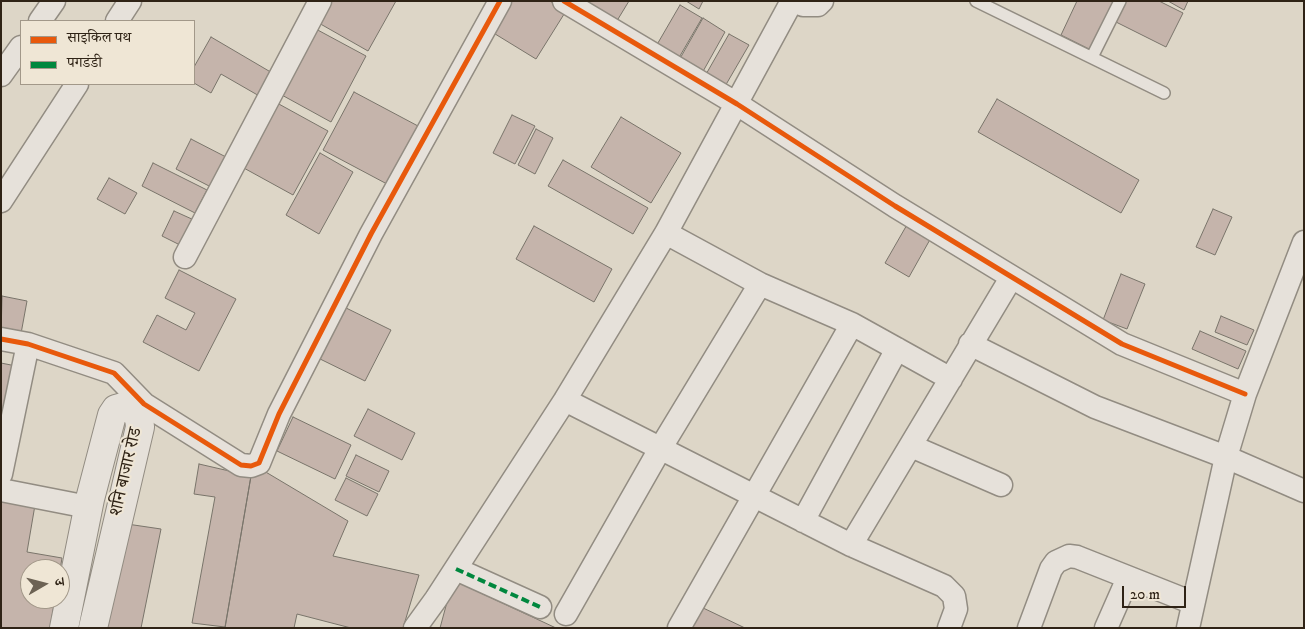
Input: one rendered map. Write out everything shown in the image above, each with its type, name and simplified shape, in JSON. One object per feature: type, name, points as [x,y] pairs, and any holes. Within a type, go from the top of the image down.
[{"type":"street","points":[[41,20],[54,1]]},
{"type":"street","points":[[118,20],[130,1]]},
{"type":"street","points":[[185,257],[320,1]]},
{"type":"street","points":[[1,339],[28,344],[114,373],[140,408],[241,465],[251,466],[259,464],[279,414],[371,234],[500,1]]},
{"type":"street","points":[[564,1],[737,104],[1011,278],[1122,344],[1245,394]]},
{"type":"street","points":[[415,628],[456,569],[565,400],[666,233],[793,1],[803,5],[818,4],[822,1]]},
{"type":"street","points":[[1,75],[20,48]]},
{"type":"street","points":[[1,201],[76,85]]},
{"type":"street","points":[[666,233],[760,284],[852,324],[951,379]]},
{"type":"street","points":[[1188,628],[1226,457],[1245,394],[1304,242]]},
{"type":"street","points":[[851,545],[1011,278]]},
{"type":"street","points":[[566,614],[660,449],[760,284]]},
{"type":"street","points":[[679,628],[852,324]]},
{"type":"street","points":[[1,474],[28,344]]},
{"type":"street","points":[[970,344],[1095,407],[1226,457],[1304,491]]},
{"type":"street","points":[[803,521],[897,349]]},
{"type":"street","points":[[565,400],[851,545],[944,586],[954,596],[956,609],[949,628]]},
{"type":"street","name":"शनि बाजार रोड","points":[[64,628],[88,507],[112,415],[116,409],[124,407],[140,408],[140,427],[93,628]]},
{"type":"street","points":[[911,446],[1001,485]]},
{"type":"street","points":[[1,490],[88,507]]},
{"type":"street","points":[[1029,628],[1051,569],[1062,558],[1077,557],[1193,603]]},
{"type":"street","points":[[456,569],[540,607]]},
{"type":"street","points":[[1106,628],[1128,578]]},
{"type":"lane","points":[[976,1],[1164,93]]},
{"type":"lane","points":[[1092,57],[1120,1]]},
{"type":"building","points":[[328,1],[396,1],[368,51],[317,22]]},
{"type":"building","points":[[504,1],[550,1],[566,11],[536,59],[487,29]]},
{"type":"building","points":[[581,1],[629,1],[615,24]]},
{"type":"building","points":[[686,1],[703,1],[699,9]]},
{"type":"building","points":[[1077,1],[1114,1],[1091,50],[1061,35]]},
{"type":"building","points":[[1126,1],[1159,1],[1183,13],[1166,47],[1116,22]]},
{"type":"building","points":[[1168,1],[1188,1],[1184,10]]},
{"type":"building","points":[[680,5],[702,18],[677,61],[655,48]]},
{"type":"building","points":[[703,18],[725,32],[701,75],[678,62]]},
{"type":"building","points":[[314,28],[366,56],[331,122],[280,94]]},
{"type":"building","points":[[729,34],[749,45],[724,88],[705,76]]},
{"type":"building","points":[[211,37],[274,74],[261,97],[221,74],[211,93],[195,84],[195,65]]},
{"type":"building","points":[[354,92],[418,126],[387,184],[323,150]]},
{"type":"building","points":[[997,99],[1139,180],[1121,213],[978,132]]},
{"type":"building","points":[[277,103],[328,131],[293,195],[242,167]]},
{"type":"building","points":[[512,115],[535,126],[515,164],[493,153]]},
{"type":"building","points":[[621,117],[681,153],[651,203],[591,167]]},
{"type":"building","points":[[536,129],[553,138],[535,174],[518,165]]},
{"type":"building","points":[[191,139],[226,157],[211,187],[176,169]]},
{"type":"building","points":[[320,153],[353,172],[319,234],[286,215]]},
{"type":"building","points":[[563,160],[648,208],[633,234],[548,186]]},
{"type":"building","points":[[153,163],[207,190],[195,213],[142,186]]},
{"type":"building","points":[[109,178],[137,193],[125,214],[97,199]]},
{"type":"building","points":[[1213,209],[1232,217],[1215,255],[1196,247]]},
{"type":"building","points":[[174,211],[194,220],[182,246],[162,236]]},
{"type":"building","points":[[908,223],[932,236],[909,277],[885,263]]},
{"type":"building","points":[[534,226],[612,269],[594,302],[516,259]]},
{"type":"building","points":[[179,270],[236,299],[199,371],[143,342],[157,315],[186,330],[195,313],[165,298]]},
{"type":"building","points":[[1121,274],[1145,284],[1127,329],[1103,320]]},
{"type":"building","points":[[2,296],[27,301],[20,339],[1,336]]},
{"type":"building","points":[[342,306],[391,330],[365,381],[316,357]]},
{"type":"building","points":[[1221,316],[1254,330],[1247,345],[1215,332]]},
{"type":"building","points":[[1200,331],[1246,351],[1238,369],[1192,349]]},
{"type":"building","points":[[1,363],[16,366],[1,446]]},
{"type":"building","points":[[368,409],[415,433],[402,460],[354,436]]},
{"type":"building","points":[[293,417],[351,445],[335,479],[277,451]]},
{"type":"building","points":[[356,455],[389,471],[379,492],[346,476]]},
{"type":"building","points":[[199,464],[251,476],[225,627],[192,623],[215,497],[194,494]]},
{"type":"building","points":[[259,468],[348,521],[333,556],[419,575],[403,628],[351,628],[297,614],[294,628],[225,628],[251,476]]},
{"type":"building","points":[[346,478],[378,494],[367,516],[335,500]]},
{"type":"building","points":[[1,499],[35,505],[27,552],[62,558],[20,559],[20,609],[53,609],[50,628],[1,628]]},
{"type":"building","points":[[127,524],[161,529],[141,628],[105,628]]},
{"type":"building","points":[[453,580],[556,628],[440,628]]},
{"type":"building","points":[[699,606],[745,628],[689,628]]},
{"type":"marked path","points":[[456,569],[540,607]]},
{"type":"cycle path","points":[[1,339],[28,344],[114,373],[144,404],[241,465],[251,466],[259,463],[279,414],[371,234],[500,1]]},
{"type":"cycle path","points":[[564,1],[737,104],[895,206],[1122,344],[1245,394]]}]
